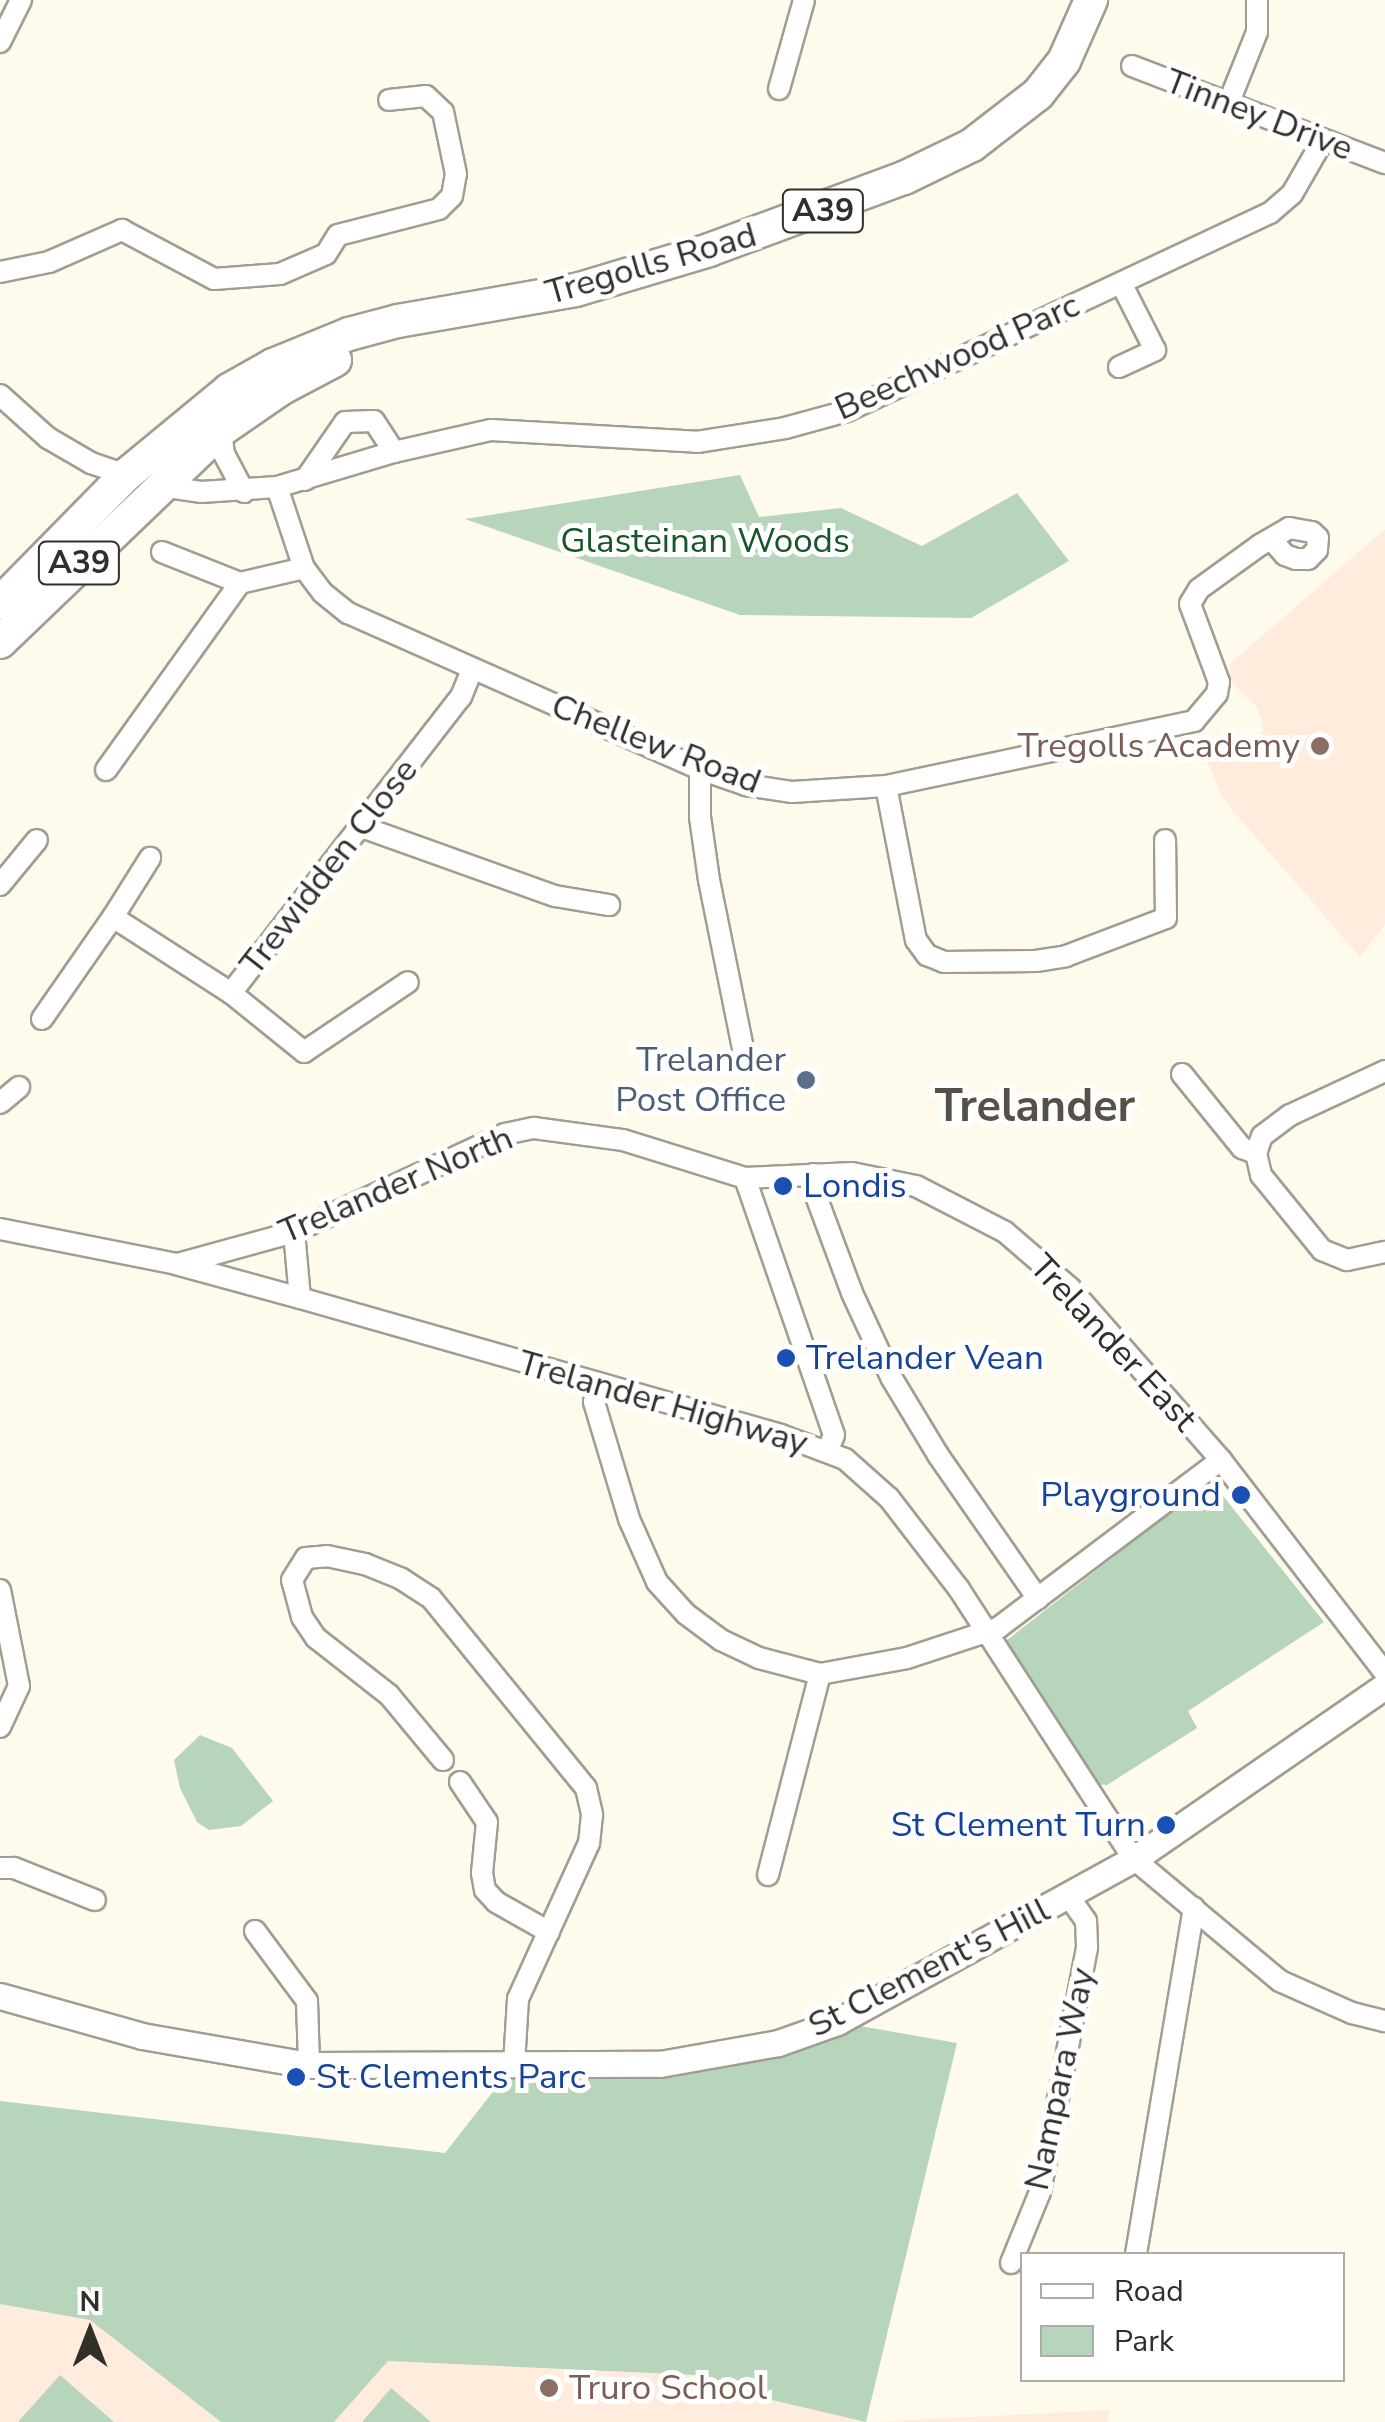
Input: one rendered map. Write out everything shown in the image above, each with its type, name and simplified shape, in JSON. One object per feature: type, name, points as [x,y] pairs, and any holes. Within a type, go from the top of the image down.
[{"type":"highway","name":"Tregolls Road","points":[[0,602],[126,475],[230,390],[290,357],[398,321],[481,310],[576,290],[834,207],[972,144],[1038,94],[1064,61],[1087,18],[1091,0]]},
{"type":"highway","name":"Tregolls Road","points":[[0,642],[221,430],[323,365],[481,310]]},
{"type":"street","points":[[0,42],[10,30],[21,0]]},
{"type":"street","points":[[780,89],[804,0]]},
{"type":"street","points":[[1229,102],[1257,32],[1257,0]]},
{"type":"street","name":"Tinney Drive","points":[[1132,66],[1385,163]]},
{"type":"street","points":[[0,272],[49,262],[122,230],[214,278],[280,274],[326,254],[338,235],[439,209],[452,196],[454,159],[443,112],[426,96],[388,100]]},
{"type":"street","name":"Beechwood Parc","points":[[3,405],[91,463],[160,486],[244,492],[306,480],[394,452],[491,430],[696,442],[785,428],[846,411],[1270,213],[1292,194],[1323,140]]},
{"type":"street","points":[[1118,367],[1155,350],[1121,283]]},
{"type":"street","points":[[306,480],[345,422],[374,421],[394,452]]},
{"type":"street","points":[[221,430],[224,454],[244,492]]},
{"type":"street","name":"Chellew Road","points":[[277,487],[304,568],[324,593],[348,613],[700,769],[746,785],[792,792],[886,786],[1188,724],[1217,694],[1217,670],[1190,604],[1198,588],[1271,539]]},
{"type":"street","points":[[162,552],[240,583],[304,568]]},
{"type":"street","points":[[106,770],[240,583]]},
{"type":"street","name":"Trewidden Close","points":[[113,917],[231,993],[461,696],[472,670]]},
{"type":"street","points":[[700,769],[700,817],[709,880],[746,1062]]},
{"type":"street","points":[[886,786],[916,940],[927,954],[944,962],[1036,961],[1066,956],[1166,918],[1165,840]]},
{"type":"street","points":[[362,827],[555,896],[609,905]]},
{"type":"street","points":[[0,885],[38,840]]},
{"type":"street","points":[[42,1019],[150,858]]},
{"type":"street","points":[[231,993],[304,1052],[408,982]]},
{"type":"street","points":[[1385,1071],[1290,1115],[1262,1136],[1256,1153],[1262,1175],[1322,1250],[1347,1260],[1385,1252]]},
{"type":"street","points":[[1182,1074],[1242,1148],[1256,1153]]},
{"type":"street","points":[[0,1103],[19,1087]]},
{"type":"street","name":"Trelander North","points":[[176,1264],[294,1232],[505,1134],[534,1128],[623,1140],[745,1178]]},
{"type":"street","name":"Trelander East","points":[[745,1178],[852,1172],[916,1186],[1005,1232],[1070,1288],[1221,1460],[1385,1673]]},
{"type":"street","points":[[813,1174],[816,1196],[852,1293],[891,1378],[938,1456],[1038,1599]]},
{"type":"street","points":[[745,1178],[834,1435],[828,1450]]},
{"type":"street","name":"Trelander Highway","points":[[0,1229],[176,1264],[828,1450],[860,1470],[889,1498],[989,1630],[1134,1859],[1280,1982],[1352,2013],[1385,2021]]},
{"type":"street","points":[[294,1232],[300,1298]]},
{"type":"street","points":[[597,1384],[594,1402],[628,1519],[657,1582],[686,1614],[721,1640],[759,1658],[820,1674],[908,1658],[989,1630],[1038,1599],[1221,1460]]},
{"type":"street","points":[[443,1760],[389,1695],[316,1638],[302,1618],[291,1587],[294,1572],[306,1558],[327,1556],[365,1564],[400,1578],[431,1598],[579,1776],[590,1802],[589,1843],[518,1999],[514,2065]]},
{"type":"street","points":[[0,1590],[19,1686],[5,1724],[0,1727]]},
{"type":"street","points":[[768,1876],[820,1674]]},
{"type":"street","name":"St Clement's Hill","points":[[0,1996],[142,2036],[309,2065],[660,2064],[778,2043],[837,2022],[1134,1859],[1385,1686]]},
{"type":"street","points":[[460,1782],[487,1822],[482,1873],[486,1890],[496,1902],[549,1932]]},
{"type":"street","points":[[0,1868],[14,1868],[94,1900]]},
{"type":"street","name":"Nampara Way","points":[[1011,2263],[1040,2192],[1087,1947],[1086,1920],[1069,1897]]},
{"type":"street","points":[[1136,2252],[1194,1908]]},
{"type":"street","points":[[255,1932],[307,2002],[309,2065]]},
{"type":"shaded area","name":"Tregolls Academy","points":[[1385,529],[1385,924],[1360,957],[1224,800],[1206,759],[1251,751],[1261,741],[1263,724],[1256,706],[1231,681],[1230,664]]},
{"type":"shaded area","points":[[0,2304],[90,2320],[221,2422],[0,2422]]},
{"type":"shaded area","name":"Truro School","points":[[388,2361],[696,2375],[864,2422],[334,2422]]},
{"type":"shaded area","points":[[1110,2410],[1107,2422],[875,2422]]},
{"type":"green space","name":"Glasteinan Woods","points":[[740,475],[759,517],[841,508],[922,546],[1017,493],[1069,561],[971,618],[740,615],[465,519]]},
{"type":"green space","points":[[1211,1481],[1324,1622],[1188,1711],[1197,1728],[1107,1785],[1092,1784],[1002,1644]]},
{"type":"green space","points":[[200,1735],[232,1748],[273,1801],[241,1826],[209,1830],[197,1822],[180,1788],[174,1760]]},
{"type":"green space","points":[[837,2022],[957,2043],[866,2422],[772,2400],[696,2375],[388,2361],[334,2422],[221,2422],[90,2320],[0,2304],[0,2101],[445,2153],[514,2065],[660,2064]]},
{"type":"green space","points":[[60,2375],[114,2422],[18,2422]]},
{"type":"green space","points":[[391,2388],[431,2422],[362,2422]]},
{"type":"place","name":"Tregolls Academy","points":[[1320,746]]},
{"type":"place","name":"Trelander Post Office","points":[[806,1080]]},
{"type":"place","name":"Londis","points":[[783,1186]]},
{"type":"place","name":"Trelander Vean","points":[[786,1358]]},
{"type":"place","name":"Playground","points":[[1241,1495]]},
{"type":"place","name":"St Clement Turn","points":[[1166,1825]]},
{"type":"place","name":"St Clements Parc","points":[[296,2077]]},
{"type":"place","name":"Truro School","points":[[549,2388]]},
{"type":"district","name":"Trelander","points":[[1035,1107]]}]
